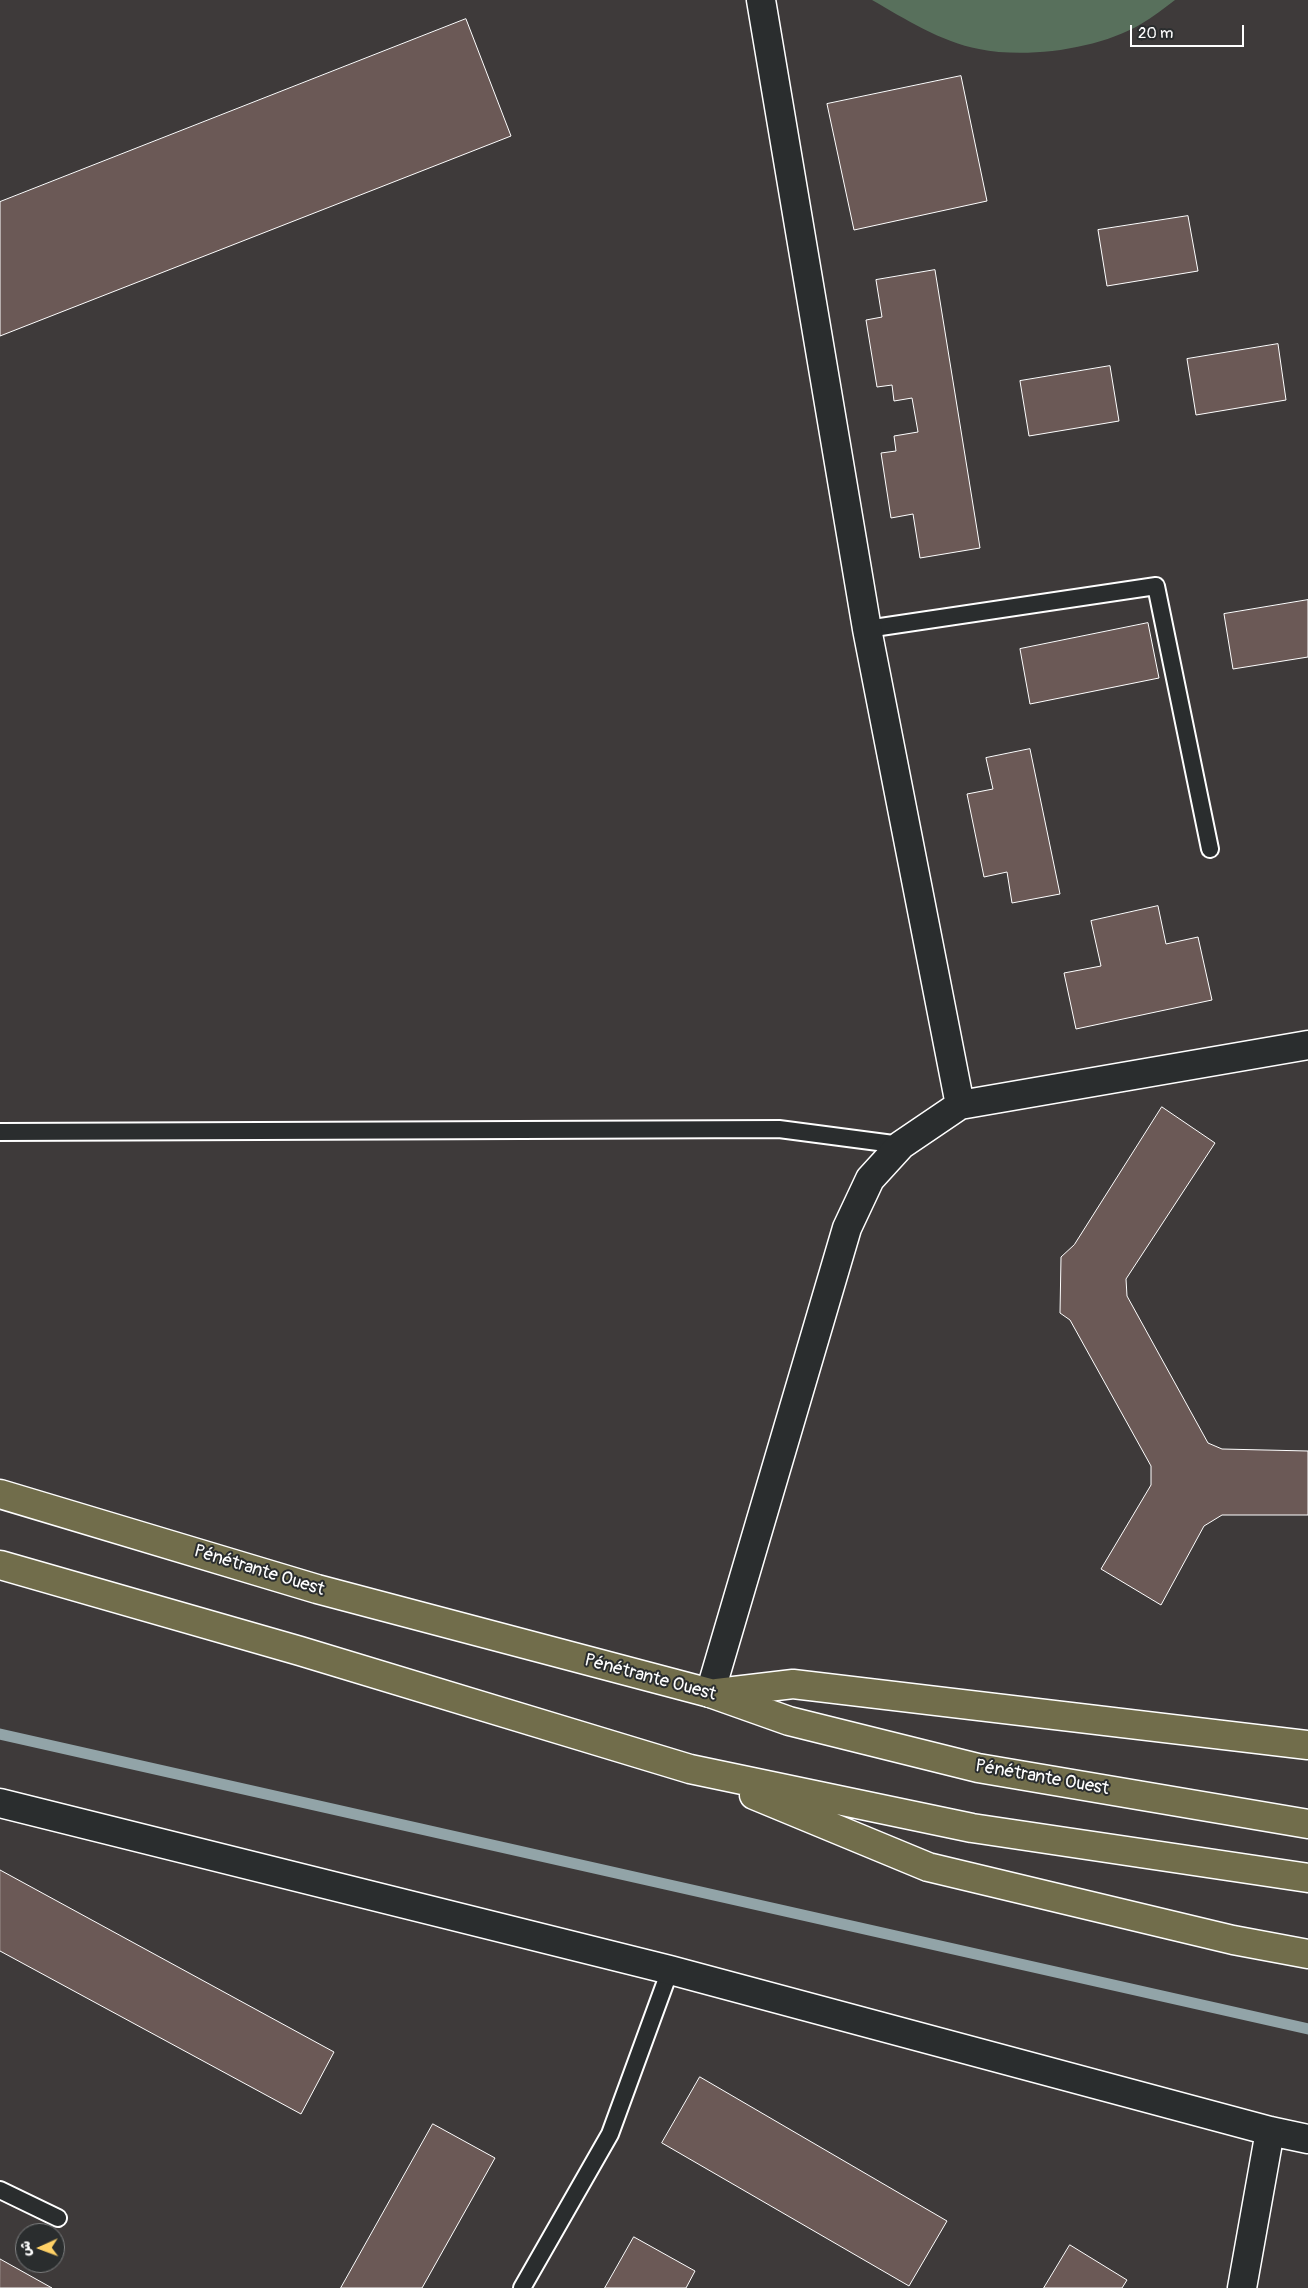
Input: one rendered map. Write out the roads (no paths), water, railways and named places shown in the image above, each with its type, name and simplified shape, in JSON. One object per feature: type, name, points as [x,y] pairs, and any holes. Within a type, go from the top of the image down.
[{"type":"highway","name":"Pénétrante Ouest","points":[[0,1494],[317,1589],[710,1693],[789,1721],[978,1768],[1308,1824]]},
{"type":"highway","points":[[0,1564],[300,1650],[690,1769],[972,1828],[1308,1878]]},
{"type":"highway","points":[[710,1693],[793,1684],[1308,1745]]},
{"type":"highway","points":[[690,1769],[928,1867],[1233,1940],[1308,1954]]},
{"type":"street","points":[[761,0],[867,629],[960,1105]]},
{"type":"street","points":[[710,1693],[847,1228],[870,1179],[900,1145],[960,1105],[1308,1045]]},
{"type":"street","points":[[0,1802],[670,1970],[1270,2131],[1308,2139]]},
{"type":"street","points":[[1242,2288],[1270,2131]]},
{"type":"lane","points":[[867,629],[1156,586],[1210,849]]},
{"type":"lane","points":[[0,1132],[779,1129],[900,1145]]},
{"type":"lane","points":[[522,2288],[610,2134],[670,1970]]},
{"type":"lane","points":[[0,2190],[58,2218]]},
{"type":"waterway","points":[[0,1734],[1308,2029]]}]
